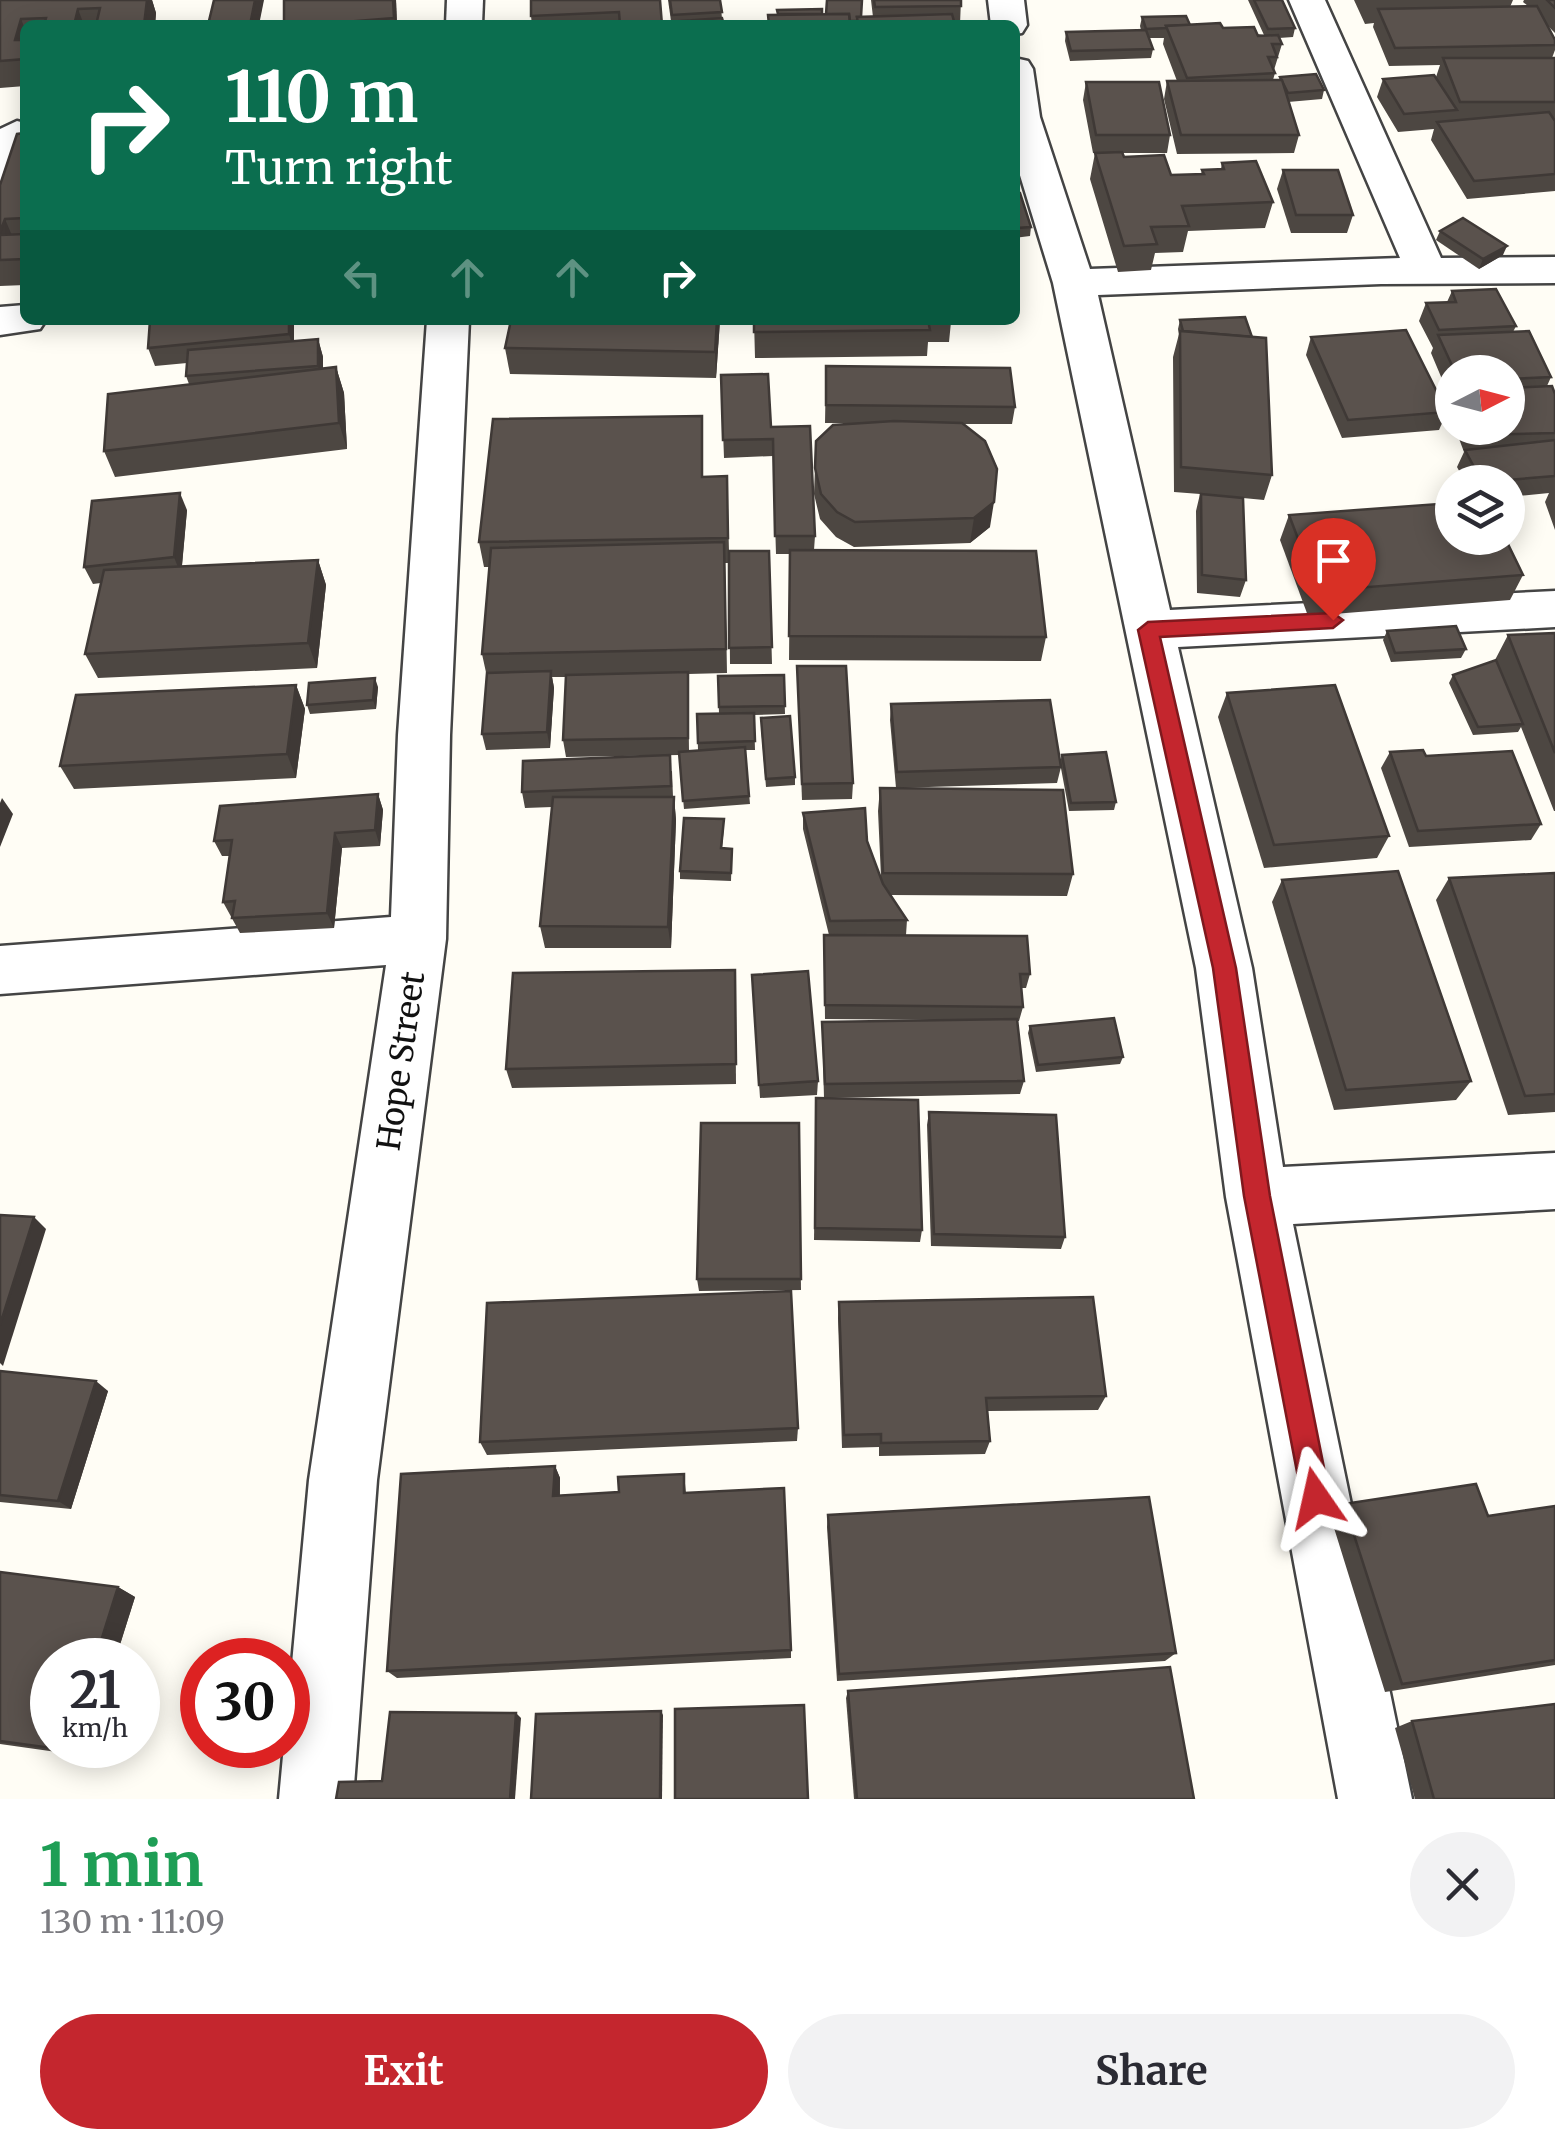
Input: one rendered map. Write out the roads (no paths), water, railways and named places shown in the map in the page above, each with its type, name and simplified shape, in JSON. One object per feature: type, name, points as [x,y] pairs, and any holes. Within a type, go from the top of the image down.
[{"type":"street","points":[[1308,0],[1415,249],[1429,270]]},
{"type":"street","points":[[1020,109],[1074,283],[1224,968],[1257,1196],[1375,1799]]},
{"type":"street","points":[[0,184],[14,132]]},
{"type":"street","points":[[1074,283],[1429,270],[1555,270]]},
{"type":"street","name":"Hope Street","points":[[316,1799],[343,1480],[418,939],[424,735],[448,325]]},
{"type":"street","points":[[1148,630],[1555,609]]},
{"type":"street","points":[[0,970],[418,939]]},
{"type":"street","points":[[1257,1196],[1555,1181]]}]
